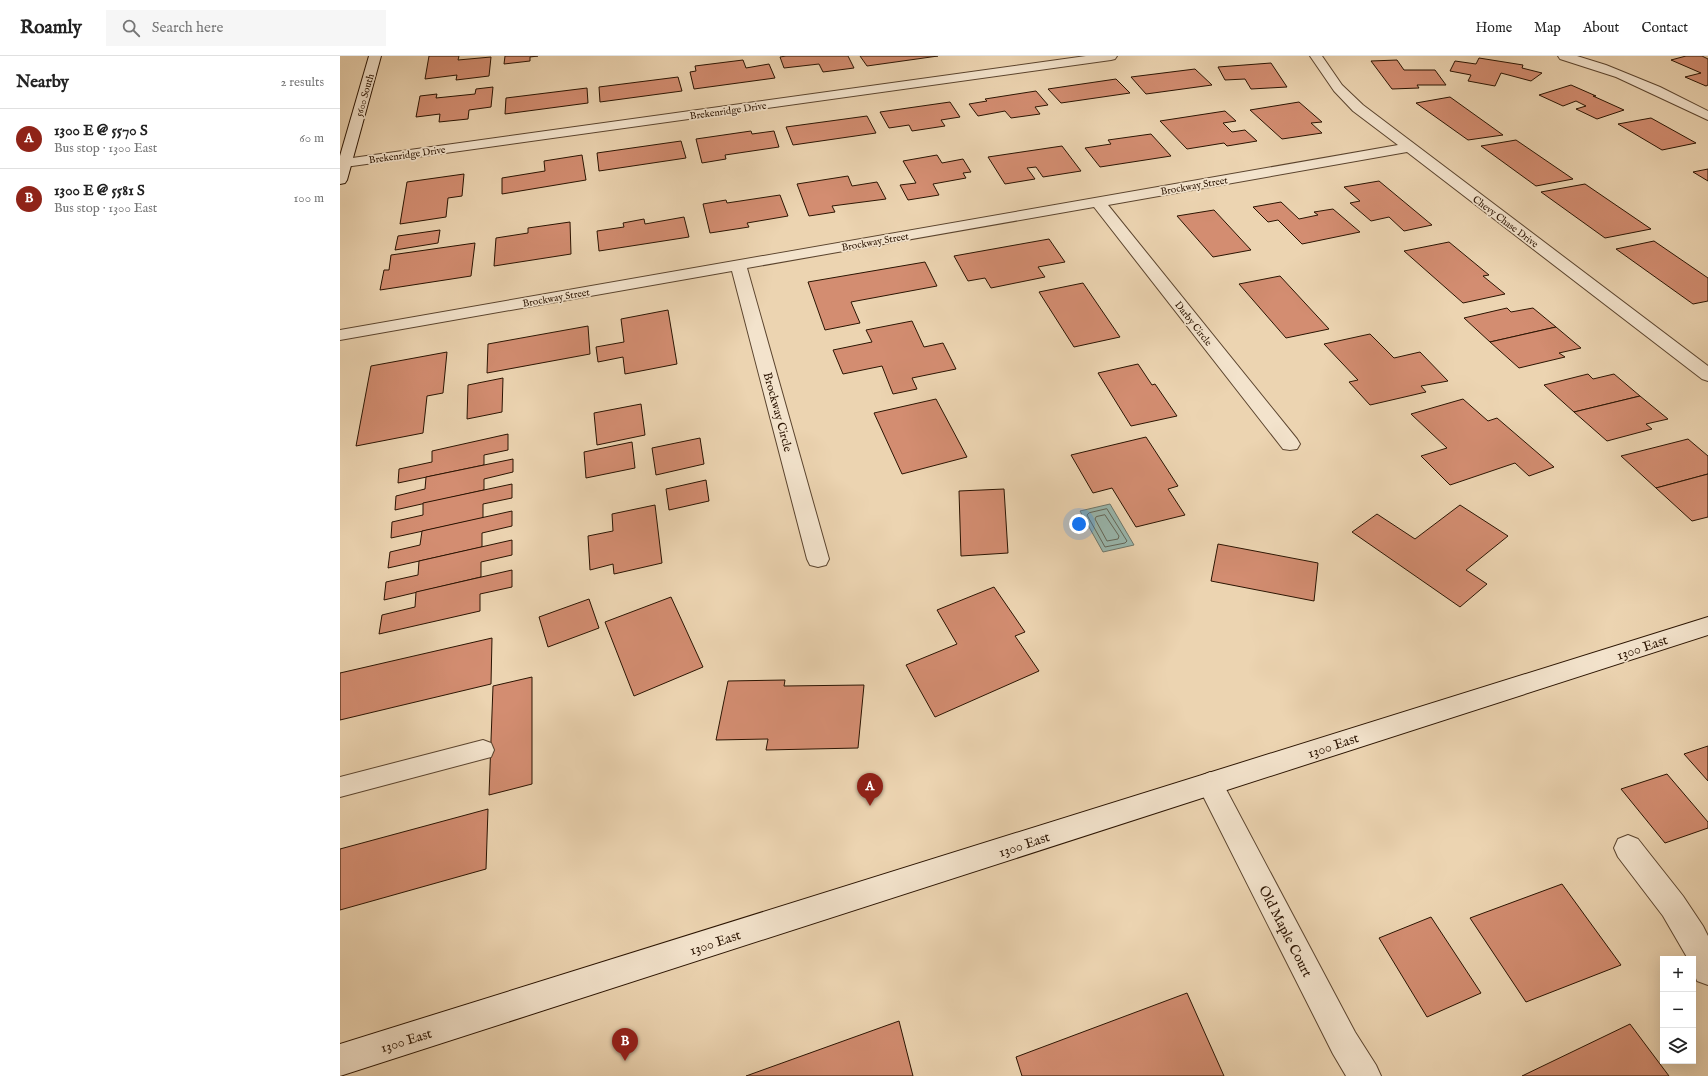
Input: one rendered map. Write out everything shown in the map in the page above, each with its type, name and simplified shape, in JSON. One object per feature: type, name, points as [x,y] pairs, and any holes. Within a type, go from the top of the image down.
[{"type":"street","name":"5600 South","points":[[340,180],[375,56]]},
{"type":"street","name":"Brekenridge Drive","points":[[345,163],[1110,56]]},
{"type":"street","name":"Chevy Chase Drive","points":[[1316,56],[1345,96],[1410,148],[1708,375]]},
{"type":"street","points":[[1564,56],[1597,65],[1638,80],[1708,116]]},
{"type":"street","name":"Brockway Street","points":[[340,335],[1410,148]]},
{"type":"street","name":"Darby Circle","points":[[1098,202],[1290,444]]},
{"type":"street","name":"Brockway Circle","points":[[738,265],[818,558]]},
{"type":"street","points":[[1686,358],[1708,353]]},
{"type":"street","name":"1300 East","points":[[340,1060],[1708,626]]},
{"type":"street","name":"Old Maple Court","points":[[1210,784],[1344,1043],[1365,1076]]},
{"type":"street","points":[[1628,848],[1663,892],[1683,921],[1703,956],[1708,970]]},
{"type":"lane","points":[[340,787],[483,750]]},
{"type":"water","points":[[1110,504],[1134,545],[1103,552],[1080,511]]},
{"type":"building","points":[[429,56],[459,56],[458,60],[491,57],[489,76],[456,80],[457,75],[425,79]]},
{"type":"building","points":[[505,56],[538,56],[530,57],[530,61],[504,64]]},
{"type":"building","points":[[848,56],[854,68],[823,72],[819,64],[784,68],[780,57]]},
{"type":"building","points":[[860,56],[938,56],[867,66]]},
{"type":"building","points":[[1686,56],[1702,56],[1708,59],[1708,85],[1706,86],[1685,77],[1701,73],[1671,60]]},
{"type":"building","points":[[1479,58],[1523,65],[1522,68],[1542,73],[1531,81],[1501,73],[1495,86],[1468,81],[1471,75],[1450,71],[1455,61],[1476,64]]},
{"type":"building","points":[[743,60],[746,68],[769,64],[775,78],[694,89],[690,72],[696,71],[695,66]]},
{"type":"building","points":[[1397,60],[1404,70],[1435,70],[1446,85],[1417,85],[1419,88],[1392,89],[1371,61]]},
{"type":"building","points":[[1271,63],[1287,87],[1251,89],[1245,79],[1225,80],[1218,67]]},
{"type":"building","points":[[1195,69],[1212,85],[1146,94],[1131,77]]},
{"type":"building","points":[[678,77],[682,91],[600,102],[599,87]]},
{"type":"building","points":[[1116,79],[1130,93],[1061,103],[1048,89]]},
{"type":"building","points":[[1571,85],[1624,110],[1597,119],[1576,109],[1586,106],[1576,101],[1563,106],[1539,95]]},
{"type":"building","points":[[493,87],[491,107],[469,110],[468,119],[439,122],[440,114],[416,117],[420,96],[437,94],[436,98],[475,94],[476,89]]},
{"type":"building","points":[[587,88],[588,103],[505,114],[506,98]]},
{"type":"building","points":[[1036,91],[1048,105],[1035,107],[1040,114],[1011,118],[1005,111],[978,116],[969,104],[987,101],[985,99]]},
{"type":"building","points":[[1450,97],[1503,135],[1468,140],[1416,103]]},
{"type":"building","points":[[950,102],[960,117],[941,120],[945,126],[912,131],[909,125],[889,128],[880,112]]},
{"type":"building","points":[[1299,102],[1322,122],[1311,123],[1322,133],[1282,139],[1250,110]]},
{"type":"building","points":[[1225,111],[1236,121],[1223,123],[1232,132],[1245,130],[1257,141],[1227,146],[1224,143],[1187,149],[1160,121]]},
{"type":"building","points":[[867,116],[876,133],[793,145],[786,127]]},
{"type":"building","points":[[1651,118],[1696,143],[1662,150],[1618,124]]},
{"type":"building","points":[[751,131],[752,134],[774,131],[779,147],[725,155],[726,159],[702,163],[696,139]]},
{"type":"building","points":[[1151,134],[1171,156],[1100,167],[1085,148],[1111,144],[1108,140]]},
{"type":"building","points":[[1516,140],[1573,179],[1536,186],[1481,146]]},
{"type":"building","points":[[681,141],[686,158],[599,171],[597,153]]},
{"type":"building","points":[[1062,146],[1081,171],[1043,177],[1036,167],[1027,168],[1035,179],[1005,184],[988,157]]},
{"type":"building","points":[[582,155],[586,180],[502,194],[502,178],[545,171],[544,161]]},
{"type":"building","points":[[937,155],[942,163],[963,159],[971,172],[963,173],[966,178],[933,184],[939,195],[908,200],[900,185],[916,183],[903,161]]},
{"type":"building","points":[[1708,169],[1708,181],[1693,172]]},
{"type":"building","points":[[464,174],[462,196],[448,198],[446,217],[400,224],[407,182]]},
{"type":"building","points":[[848,176],[852,186],[877,182],[886,199],[832,206],[835,212],[809,216],[797,184]]},
{"type":"building","points":[[1379,181],[1432,225],[1404,231],[1389,217],[1371,221],[1350,203],[1360,201],[1344,187]]},
{"type":"building","points":[[1585,184],[1651,229],[1605,238],[1541,192]]},
{"type":"building","points":[[780,195],[788,216],[747,223],[749,227],[710,233],[703,204],[726,200],[727,203]]},
{"type":"building","points":[[1281,202],[1299,219],[1318,215],[1314,212],[1333,209],[1360,232],[1302,244],[1278,220],[1268,222],[1253,207]]},
{"type":"building","points":[[1214,210],[1251,250],[1213,257],[1177,216]]},
{"type":"building","points":[[684,217],[689,237],[599,251],[597,231],[624,227],[623,223],[644,219],[645,224]]},
{"type":"building","points":[[570,222],[571,254],[494,266],[496,238],[528,233],[528,228]]},
{"type":"building","points":[[440,230],[438,243],[395,250],[398,236]]},
{"type":"building","points":[[1049,239],[1065,262],[1038,267],[1045,277],[991,288],[985,278],[968,281],[954,256]]},
{"type":"building","points":[[1654,241],[1708,278],[1708,301],[1693,304],[1616,249]]},
{"type":"building","points":[[1449,242],[1489,275],[1483,276],[1505,294],[1463,303],[1404,251]]},
{"type":"building","points":[[475,243],[471,276],[380,290],[384,270],[389,270],[391,255]]},
{"type":"building","points":[[925,262],[937,286],[851,302],[860,323],[825,330],[808,282]]},
{"type":"building","points":[[1280,276],[1329,329],[1286,338],[1239,284]]},
{"type":"building","points":[[1083,283],[1120,337],[1074,347],[1039,292]]},
{"type":"building","points":[[1507,308],[1511,312],[1533,308],[1556,327],[1490,342],[1464,318]]},
{"type":"building","points":[[668,310],[677,364],[625,374],[623,357],[598,362],[596,347],[624,342],[621,319]]},
{"type":"building","points":[[912,321],[924,347],[943,343],[956,369],[912,378],[917,389],[893,394],[882,366],[843,374],[833,350],[872,342],[866,330]]},
{"type":"building","points":[[588,326],[590,354],[487,373],[488,344]]},
{"type":"building","points":[[1556,327],[1581,348],[1559,353],[1565,357],[1519,368],[1490,342]]},
{"type":"building","points":[[1370,334],[1394,358],[1420,352],[1448,381],[1421,386],[1426,392],[1370,405],[1349,382],[1358,380],[1324,344]]},
{"type":"building","points":[[447,352],[443,393],[427,396],[423,433],[356,446],[371,366]]},
{"type":"building","points":[[1138,364],[1152,385],[1155,384],[1177,416],[1131,426],[1098,373]]},
{"type":"building","points":[[1588,374],[1593,379],[1614,374],[1640,396],[1574,412],[1544,385]]},
{"type":"building","points":[[503,378],[502,412],[467,419],[468,385]]},
{"type":"building","points":[[1640,396],[1668,419],[1646,424],[1652,429],[1607,441],[1574,412]]},
{"type":"building","points":[[936,399],[967,457],[902,474],[874,413]]},
{"type":"building","points":[[1463,399],[1488,421],[1497,418],[1554,467],[1529,476],[1515,463],[1450,485],[1421,456],[1447,448],[1411,414]]},
{"type":"building","points":[[641,404],[645,435],[597,445],[594,413]]},
{"type":"building","points":[[508,434],[508,450],[484,455],[484,465],[398,483],[399,469],[432,462],[432,451]]},
{"type":"building","points":[[1146,437],[1178,486],[1168,489],[1185,515],[1136,527],[1112,488],[1093,493],[1071,455]]},
{"type":"building","points":[[700,438],[704,464],[656,475],[652,448]]},
{"type":"building","points":[[1688,439],[1708,456],[1708,474],[1656,488],[1621,456]]},
{"type":"building","points":[[632,442],[635,468],[586,478],[584,452]]},
{"type":"building","points":[[513,459],[513,472],[484,479],[484,490],[395,510],[396,496],[425,489],[426,477]]},
{"type":"building","points":[[1708,474],[1708,517],[1692,521],[1656,488]]},
{"type":"building","points":[[706,480],[709,501],[669,510],[666,489]]},
{"type":"building","points":[[512,484],[512,498],[483,504],[483,518],[391,538],[392,522],[423,515],[423,503]]},
{"type":"building","points":[[1004,489],[1008,553],[961,556],[959,491]]},
{"type":"building","points":[[655,505],[662,563],[614,574],[613,564],[590,570],[588,536],[613,531],[612,514]]},
{"type":"building","points":[[1460,505],[1508,536],[1466,570],[1487,584],[1460,607],[1352,532],[1377,514],[1415,539]]},
{"type":"building","points":[[512,511],[512,526],[482,533],[482,547],[388,568],[390,552],[420,545],[422,531]]},
{"type":"building","points":[[512,540],[512,555],[481,562],[481,577],[384,600],[386,582],[418,575],[419,561]]},
{"type":"building","points":[[1218,544],[1318,563],[1314,601],[1211,581]]},
{"type":"building","points":[[512,570],[512,587],[480,594],[480,611],[379,634],[382,615],[415,607],[416,592]]},
{"type":"building","points":[[994,587],[1025,632],[1015,636],[1039,671],[935,717],[906,665],[957,644],[937,610]]},
{"type":"building","points":[[671,597],[703,667],[634,696],[605,622]]},
{"type":"building","points":[[589,599],[599,628],[548,647],[539,617]]},
{"type":"building","points":[[492,638],[491,684],[340,720],[340,673]]},
{"type":"building","points":[[532,677],[532,784],[489,795],[493,686]]},
{"type":"building","points":[[785,680],[784,686],[864,685],[858,748],[766,750],[768,739],[716,740],[728,681]]},
{"type":"building","points":[[1708,746],[1708,781],[1684,754]]},
{"type":"building","points":[[1667,774],[1708,822],[1708,828],[1665,843],[1621,789]]},
{"type":"building","points":[[488,809],[486,869],[340,910],[340,849]]},
{"type":"building","points":[[1562,884],[1621,965],[1526,1002],[1470,918]]},
{"type":"building","points":[[1431,917],[1481,993],[1427,1017],[1379,938]]},
{"type":"building","points":[[1187,993],[1224,1076],[1022,1076],[1016,1057]]},
{"type":"building","points":[[899,1021],[913,1076],[746,1076]]},
{"type":"building","points":[[1630,1024],[1669,1076],[1522,1076]]},
{"type":"place","name":"1300 E @ 5570 S","points":[[870,806]]},
{"type":"place","name":"1300 E @ 5581 S","points":[[625,1061]]}]
